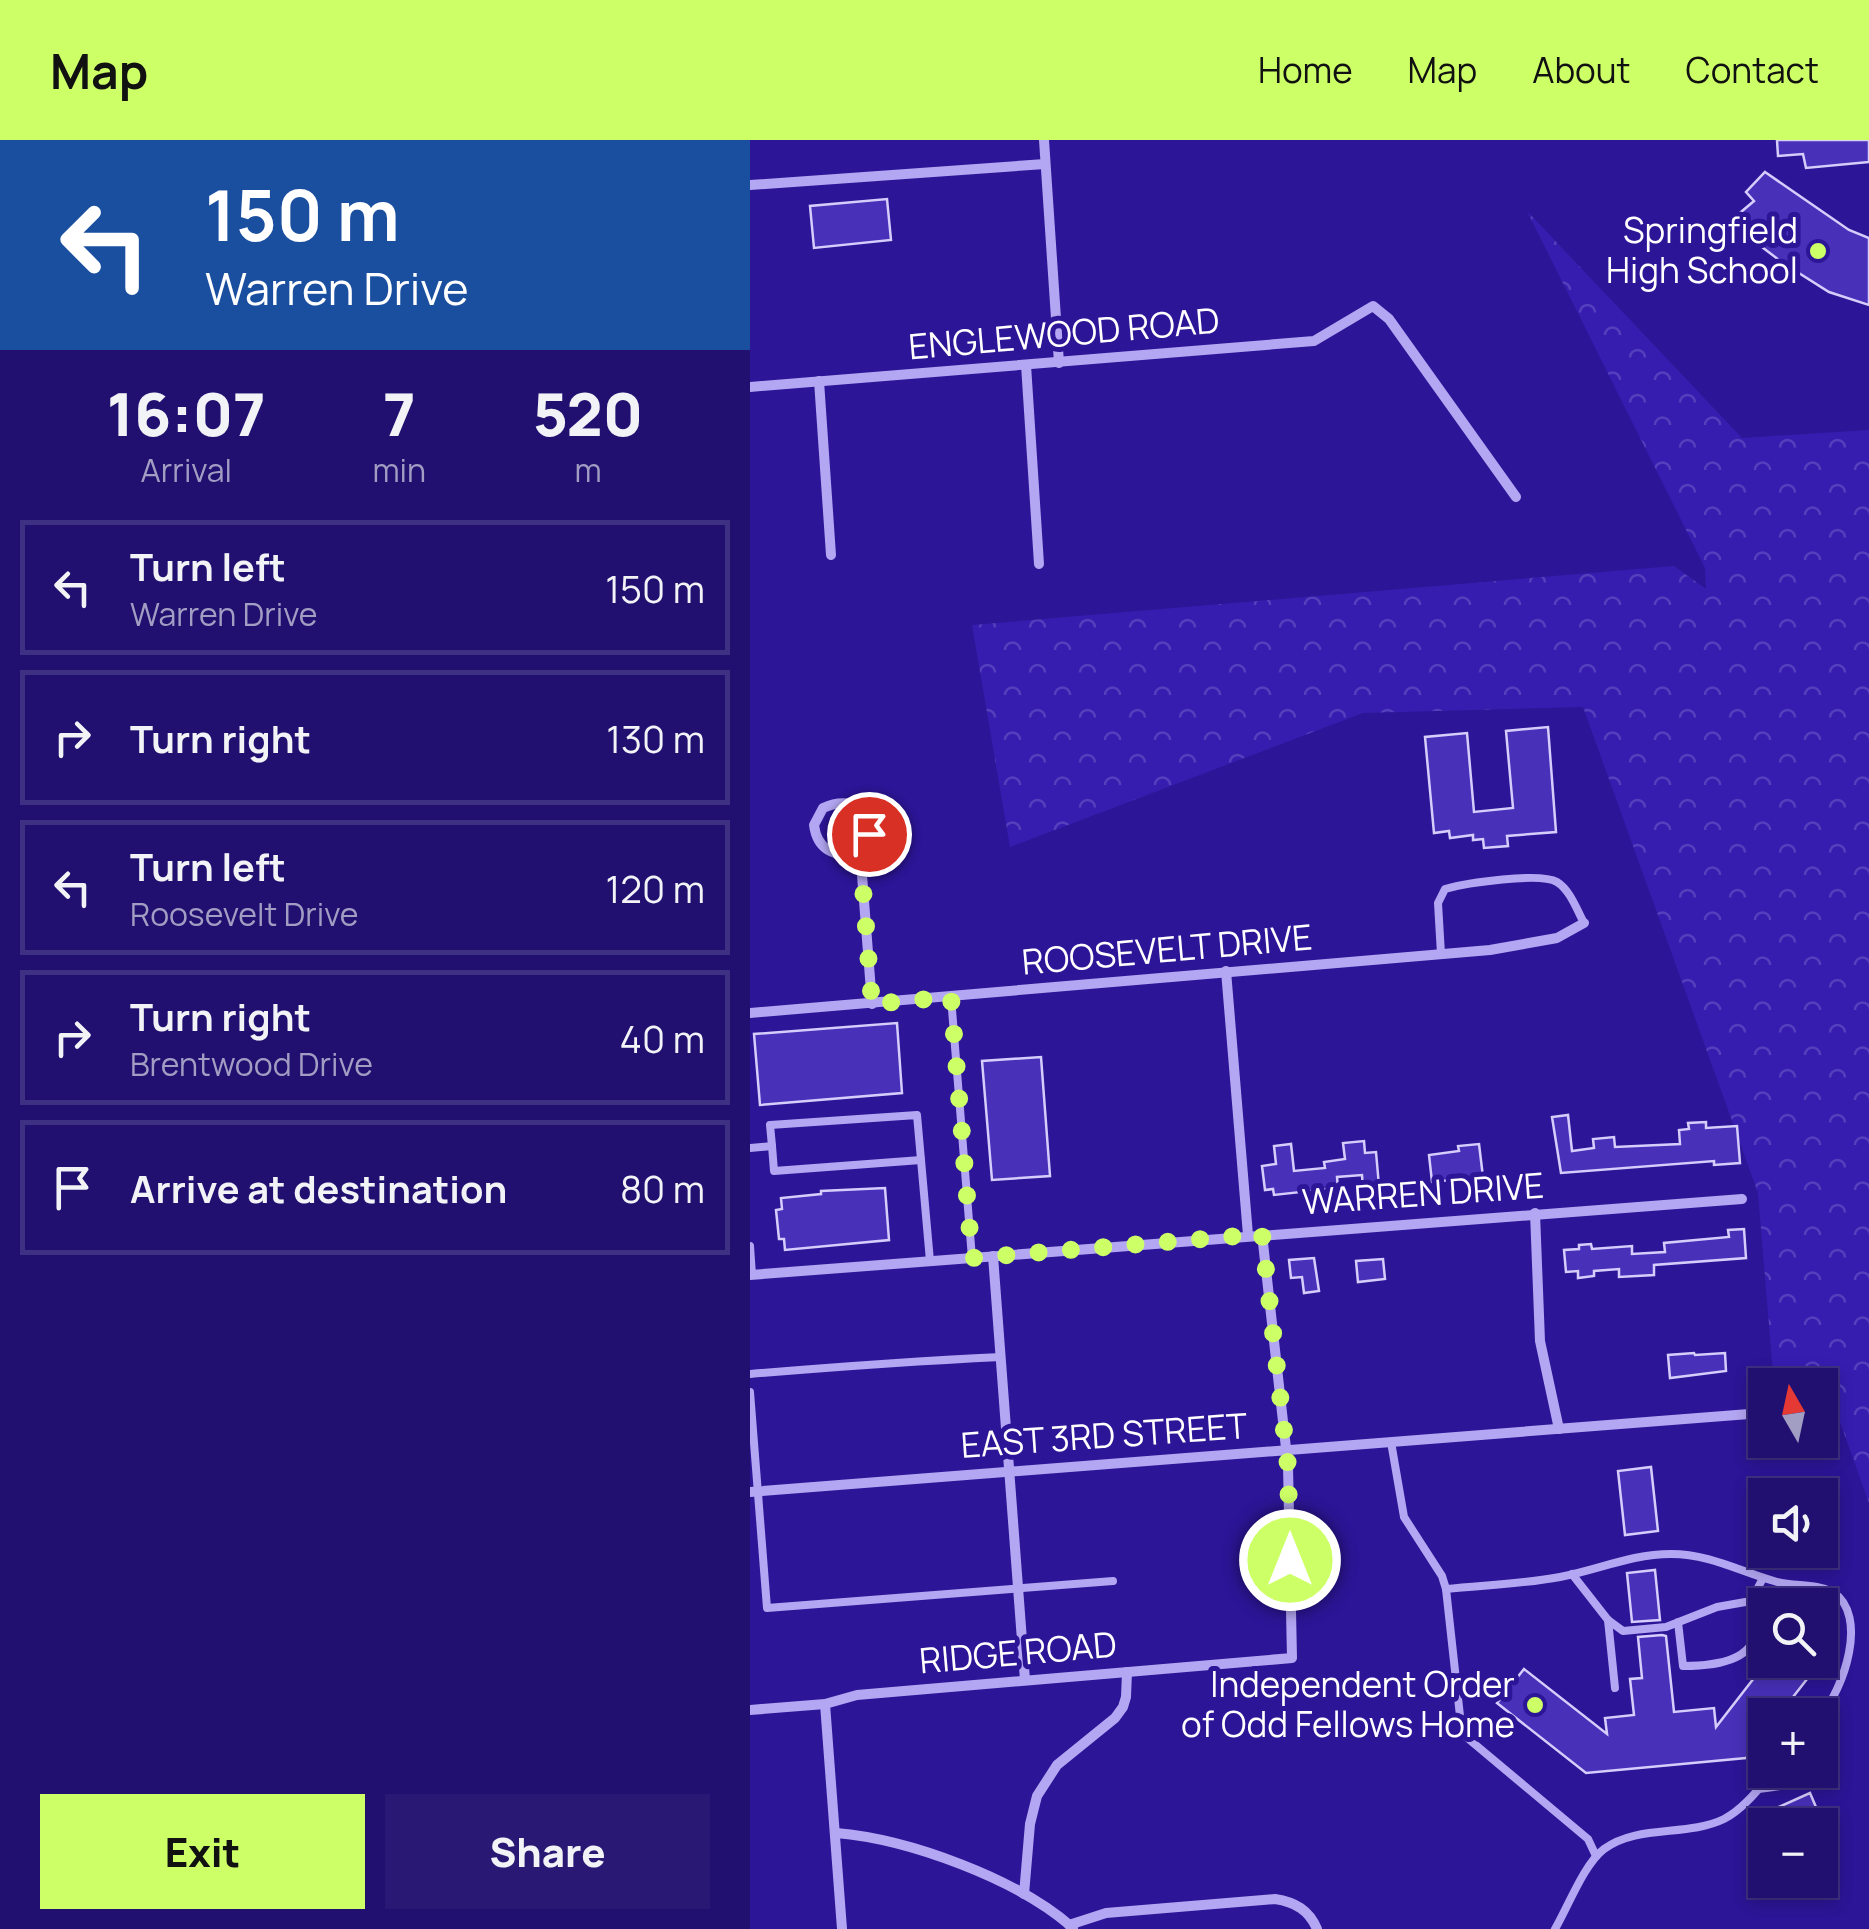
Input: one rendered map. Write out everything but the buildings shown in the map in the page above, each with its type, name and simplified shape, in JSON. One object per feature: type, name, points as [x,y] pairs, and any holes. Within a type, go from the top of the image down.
[{"type":"street","points":[[1044,140],[1059,362]]},
{"type":"street","points":[[750,185],[1046,164]]},
{"type":"street","name":"ENGLEWOOD ROAD","points":[[750,387],[1314,341],[1374,306],[1389,319],[1516,497]]},
{"type":"street","points":[[1026,365],[1040,564]]},
{"type":"street","points":[[819,382],[831,556]]},
{"type":"street","points":[[856,853],[835,854],[820,844],[814,825],[823,808],[842,802],[853,804],[866,817],[869,834],[856,853],[862,875],[872,1004]]},
{"type":"street","name":"ROOSEVELT DRIVE","points":[[750,1013],[1534,944],[1557,938],[1584,923]]},
{"type":"street","points":[[1226,972],[1248,1234]]},
{"type":"street","name":"WARREN DRIVE","points":[[751,1275],[1742,1199]]},
{"type":"street","points":[[1535,1213],[1540,1341],[1558,1429]]},
{"type":"street","points":[[1262,1234],[1286,1450]]},
{"type":"street","points":[[993,1256],[1024,1680]]},
{"type":"street","name":"EAST 3RD STREET","points":[[754,1492],[1748,1413]]},
{"type":"street","name":"RIDGE ROAD","points":[[750,1710],[825,1704],[857,1694],[1292,1658],[1286,1450]]},
{"type":"street","points":[[1024,1894],[1030,1824],[1037,1796],[1057,1764],[1115,1718],[1123,1707],[1126,1672]]},
{"type":"street","points":[[825,1704],[842,1929]]},
{"type":"street","points":[[836,1833],[867,1836],[934,1855],[1024,1894],[1071,1927],[1106,1913],[1274,1899],[1301,1908],[1312,1917],[1317,1929]]},
{"type":"lane","points":[[1441,954],[1438,903],[1446,889],[1460,884],[1542,878],[1558,882],[1584,923]]},
{"type":"lane","points":[[951,997],[972,1258]]},
{"type":"lane","points":[[921,1160],[774,1171],[770,1125],[917,1115],[930,1261]]},
{"type":"lane","points":[[750,1148],[772,1146]]},
{"type":"lane","points":[[750,1246],[751,1275]]},
{"type":"lane","points":[[750,1374],[1001,1356]]},
{"type":"lane","points":[[750,1392],[754,1492],[766,1608],[1113,1581]]},
{"type":"lane","points":[[1391,1442],[1404,1517],[1446,1589],[1465,1736],[1588,1839],[1596,1856]]},
{"type":"lane","points":[[1446,1589],[1572,1574],[1616,1560],[1672,1554],[1718,1560],[1778,1583],[1830,1590],[1848,1604],[1858,1633],[1852,1665],[1834,1698]]},
{"type":"lane","points":[[1572,1574],[1608,1620],[1623,1631],[1678,1622],[1717,1607],[1748,1602]]},
{"type":"lane","points":[[1758,1588],[1763,1578]]},
{"type":"lane","points":[[1608,1620],[1615,1688]]},
{"type":"lane","points":[[1678,1622],[1684,1666],[1727,1662],[1748,1647]]},
{"type":"lane","points":[[1555,1929],[1596,1856],[1620,1840],[1722,1820],[1763,1788]]},
{"type":"green space","points":[[1527,211],[1742,438],[1869,430],[1869,1503],[1838,1416],[1838,1368],[1773,1368],[1758,1193],[1583,707],[1363,713],[1010,847],[972,625],[1674,566],[1706,589],[1705,568]]},
{"type":"place","name":"Springfield High School","points":[[1818,251]]},
{"type":"place","name":"Independent Order of Odd Fellows Home","points":[[1535,1705]]},
{"type":"route","points":[[869,834],[856,853],[862,875],[872,1004],[951,997],[972,1258],[1262,1234],[1288,1466],[1290,1560]]}]
